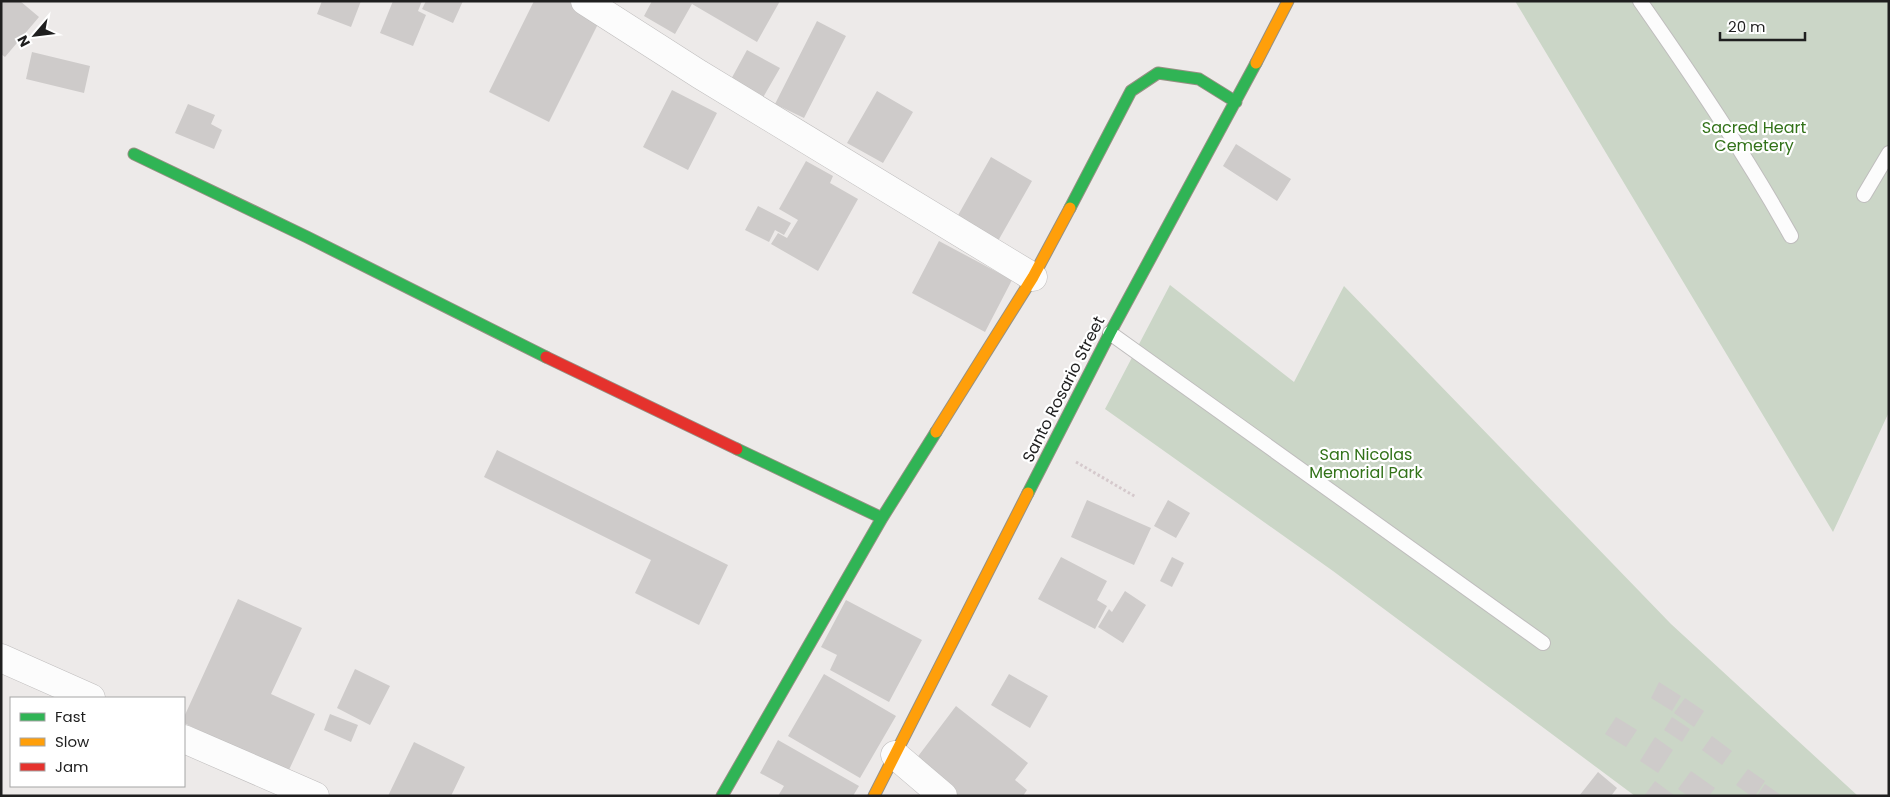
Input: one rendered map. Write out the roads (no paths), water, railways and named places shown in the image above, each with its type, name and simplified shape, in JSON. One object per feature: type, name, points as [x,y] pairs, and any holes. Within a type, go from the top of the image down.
[{"type":"street","points":[[585,1],[699,74],[1033,277]]},
{"type":"street","name":"Santo Rosario Street","points":[[874,796],[1110,333],[1236,102],[1288,1]]},
{"type":"street","points":[[722,796],[882,518],[1033,277],[1131,91],[1158,73],[1199,79],[1236,102]]},
{"type":"street","points":[[134,154],[306,237],[512,341],[882,518]]},
{"type":"street","points":[[1,658],[90,697]]},
{"type":"street","points":[[185,739],[315,796]]},
{"type":"street","points":[[895,755],[943,796]]},
{"type":"lane","points":[[1640,1],[1681,60],[1764,188],[1791,236]]},
{"type":"lane","points":[[1864,195],[1889,153]]},
{"type":"lane","points":[[1110,333],[1543,643]]},
{"type":"park label","name":"Sacred Heart Cemetery","points":[[1754,136]]},
{"type":"park label","name":"San Nicolas Memorial Park","points":[[1366,463]]}]
